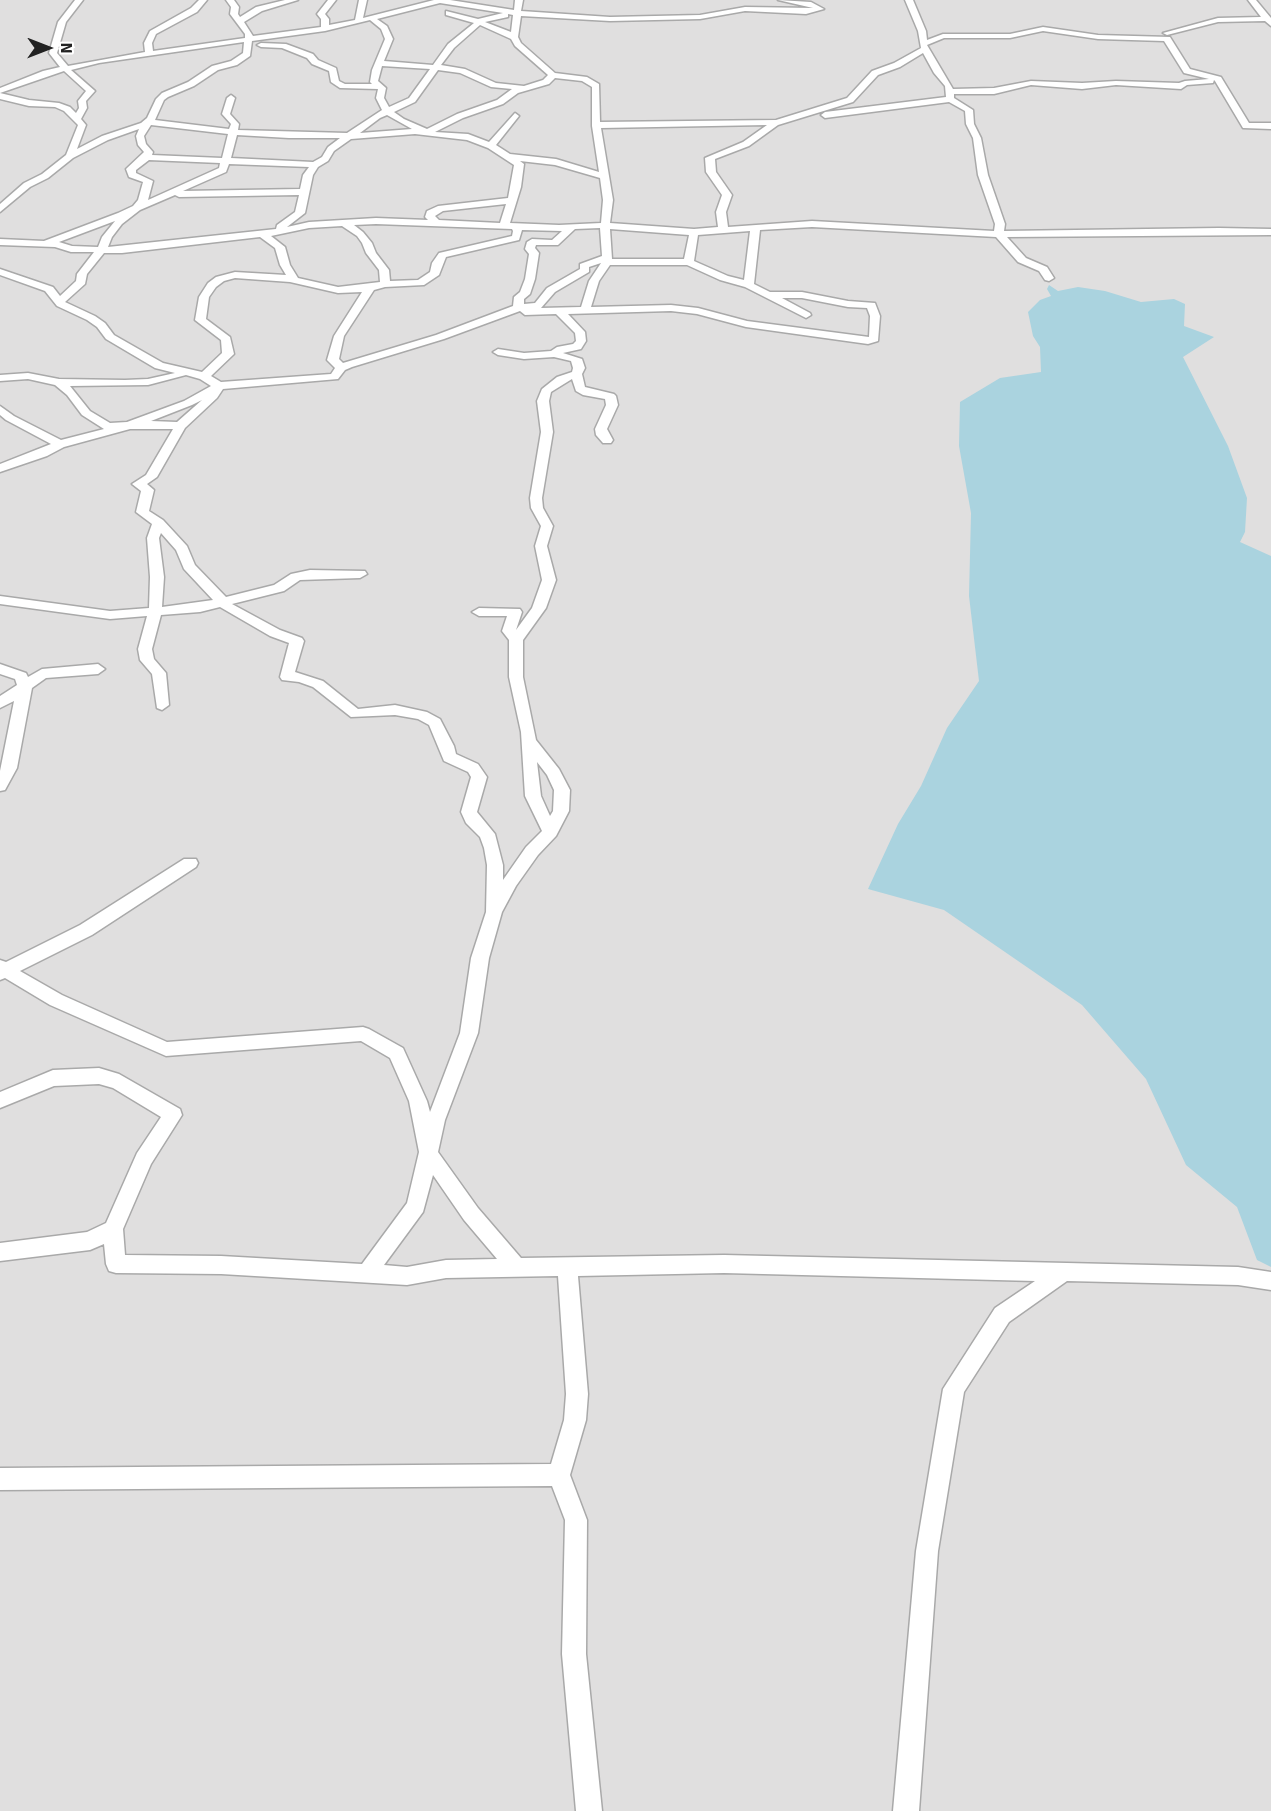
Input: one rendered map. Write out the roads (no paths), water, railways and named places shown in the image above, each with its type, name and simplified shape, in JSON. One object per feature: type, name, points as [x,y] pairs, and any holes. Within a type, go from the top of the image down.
[{"type":"street","points":[[77,119],[83,108],[82,101],[92,91],[64,68],[55,57],[54,49],[62,22],[79,0]]},
{"type":"street","points":[[148,55],[148,43],[153,33],[172,20],[194,10],[203,0]]},
{"type":"street","points":[[59,302],[81,282],[82,274],[107,242],[107,237],[119,222],[138,207],[148,182],[132,174],[131,169],[149,152],[142,145],[140,136],[160,99],[215,68],[239,60],[247,54],[248,32],[234,14],[235,5],[230,0]]},
{"type":"street","points":[[239,21],[259,9],[294,0]]},
{"type":"street","points":[[325,29],[325,20],[321,14],[332,0]]},
{"type":"street","points":[[358,22],[363,0]]},
{"type":"street","points":[[0,91],[64,68],[109,59],[248,42],[325,29],[373,19],[442,0],[518,14],[620,19],[700,17],[745,9],[806,12],[820,9],[811,4],[782,0]]},
{"type":"street","points":[[514,38],[519,0]]},
{"type":"street","points":[[909,0],[922,31],[924,46],[938,74],[948,83],[950,95],[969,110],[970,124],[976,138],[983,175],[1000,224],[999,234],[1022,260],[1043,269],[1048,278]]},
{"type":"street","points":[[1252,0],[1269,22]]},
{"type":"street","points":[[449,13],[514,38],[535,57],[547,72],[553,75],[584,79],[596,86],[596,125],[608,200],[605,227],[607,260],[594,280],[585,311]]},
{"type":"street","points":[[266,233],[300,213],[308,175],[315,165],[325,159],[331,149],[387,111],[412,100],[451,46],[483,19],[518,14]]},
{"type":"street","points":[[373,19],[384,28],[389,39],[374,82],[380,87]]},
{"type":"street","points":[[1167,33],[1218,20],[1269,22]]},
{"type":"street","points":[[723,230],[721,212],[727,195],[711,172],[710,158],[742,146],[775,123],[850,100],[875,74],[897,65],[943,36],[1010,36],[1042,30],[1059,30],[1098,37],[1167,39],[1187,71],[1218,79],[1246,126],[1271,126]]},
{"type":"street","points":[[248,42],[297,49],[333,70],[335,82],[343,86],[380,87]]},
{"type":"street","points":[[379,63],[400,66],[437,66],[462,71],[494,85],[524,88]]},
{"type":"street","points":[[0,209],[27,185],[45,176],[70,156],[93,143],[148,122],[234,132],[289,135],[351,136],[427,132],[460,116],[500,102],[514,91],[546,82],[553,75]]},
{"type":"street","points":[[899,105],[900,99],[994,91],[1031,83],[1082,86],[1116,83],[1181,86],[1185,83],[1218,79]]},
{"type":"street","points":[[380,87],[380,98],[387,111],[401,122],[444,136],[468,137],[491,146],[519,166],[515,189],[503,225]]},
{"type":"street","points":[[791,117],[932,102],[950,95]]},
{"type":"street","points":[[0,96],[30,103],[64,107],[82,124],[70,156]]},
{"type":"street","points":[[46,243],[224,170],[235,124],[226,114],[231,98]]},
{"type":"street","points":[[932,102],[969,110]]},
{"type":"street","points":[[491,146],[515,116]]},
{"type":"street","points":[[596,125],[775,122]]},
{"type":"street","points":[[146,156],[315,165]]},
{"type":"street","points":[[509,157],[556,162],[604,176]]},
{"type":"street","points":[[145,191],[170,194],[304,192]]},
{"type":"street","points":[[436,223],[430,217],[430,213],[441,208],[510,201]]},
{"type":"street","points":[[0,242],[46,243],[71,249],[101,250],[266,233],[309,225],[376,221],[572,228],[592,225],[694,232],[812,224],[999,234],[1271,232]]},
{"type":"street","points":[[344,223],[360,234],[367,243],[371,253],[384,270],[385,284]]},
{"type":"street","points":[[204,376],[228,354],[226,339],[200,320],[204,297],[212,285],[220,279],[235,275],[293,279],[338,290],[370,288],[385,284],[420,283],[435,273],[437,263],[443,255],[516,238],[518,231],[516,227],[503,225]]},
{"type":"street","points":[[513,310],[519,297],[525,294],[530,279],[534,253],[530,249],[532,242],[554,243],[572,228]]},
{"type":"street","points":[[749,285],[755,228]]},
{"type":"street","points":[[689,262],[694,232]]},
{"type":"street","points":[[266,233],[280,247],[283,260],[293,279]]},
{"type":"street","points":[[0,468],[43,453],[60,444],[123,428],[188,403],[219,386],[330,378],[338,374],[341,368],[440,337],[513,310],[538,306],[551,290],[585,270],[585,266],[607,260],[689,262],[724,278],[749,285],[806,315]]},
{"type":"street","points":[[0,272],[49,289],[59,302],[92,318],[110,337],[159,366],[204,376],[219,386]]},
{"type":"street","points":[[341,368],[333,360],[339,336],[370,288]]},
{"type":"street","points":[[513,310],[560,312],[670,308],[698,311],[746,324],[868,341],[874,339],[875,316],[871,305],[842,303],[802,295],[766,295]]},
{"type":"street","points":[[554,354],[561,349],[577,346],[581,340],[580,332],[560,312]]},
{"type":"street","points":[[498,352],[524,356],[554,354],[564,358],[575,358],[579,368],[576,374],[580,389],[586,393],[610,396],[612,405],[601,429],[602,435],[607,440]]},
{"type":"street","points":[[0,378],[28,376],[59,382],[148,382],[187,374]]},
{"type":"street","points":[[550,832],[533,796],[530,777],[530,742],[516,677],[516,640],[539,608],[549,580],[542,546],[547,526],[537,508],[536,498],[547,432],[543,401],[546,391],[561,380],[576,374]]},
{"type":"street","points":[[59,382],[71,393],[86,413],[108,427],[123,428],[162,424],[180,426]]},
{"type":"street","points":[[219,386],[213,396],[180,426],[151,477],[138,484],[148,490],[142,512],[159,523],[182,549],[189,566],[224,603],[275,633],[297,641],[287,676],[301,677],[318,684],[343,706],[357,714],[395,710],[422,715],[435,722],[447,746],[449,757],[473,768],[479,777],[469,812],[472,819],[481,825],[487,834],[492,848],[495,865],[494,912]]},
{"type":"street","points":[[0,409],[10,418],[60,444]]},
{"type":"street","points":[[159,523],[153,538],[157,577],[155,610],[145,649],[147,660],[159,673],[162,705]]},
{"type":"street","points":[[0,600],[110,615],[200,608],[279,588],[296,577],[310,574],[360,574]]},
{"type":"street","points":[[479,612],[515,612],[509,631],[516,640]]},
{"type":"street","points":[[0,669],[21,676],[25,687],[9,768],[0,786]]},
{"type":"street","points":[[0,703],[42,674],[98,669]]},
{"type":"street","points":[[367,1273],[416,1206],[436,1120],[469,1034],[480,958],[494,912],[510,882],[532,851],[550,832],[561,811],[562,790],[554,773],[530,742]]},
{"type":"street","points":[[2,970],[86,930],[190,862]]},
{"type":"street","points":[[2,970],[56,1000],[166,1049],[363,1034],[397,1053],[418,1101],[429,1154],[471,1214],[516,1267]]},
{"type":"street","points":[[0,1100],[54,1078],[99,1076],[119,1082],[173,1115],[144,1159],[113,1229],[116,1263],[407,1276],[446,1269],[724,1264],[1238,1276],[1271,1281]]},
{"type":"street","points":[[0,1252],[90,1241],[113,1229]]},
{"type":"street","points":[[567,1266],[577,1394],[575,1420],[559,1475],[576,1520],[574,1654],[589,1811]]},
{"type":"street","points":[[906,1811],[927,1551],[954,1389],[1002,1315],[1062,1273]]},
{"type":"street","points":[[0,1479],[559,1475]]},
{"type":"water","points":[[1049,285],[1058,291],[1078,287],[1105,291],[1141,302],[1174,299],[1185,304],[1184,326],[1214,337],[1183,357],[1228,446],[1247,498],[1245,532],[1240,542],[1271,556],[1271,1267],[1257,1260],[1237,1207],[1186,1165],[1146,1079],[1082,1005],[944,910],[868,889],[898,824],[921,786],[947,728],[979,681],[969,596],[971,513],[959,446],[960,402],[1000,378],[1041,372],[1040,347],[1033,336],[1028,312],[1040,300],[1051,296],[1047,289]]}]
